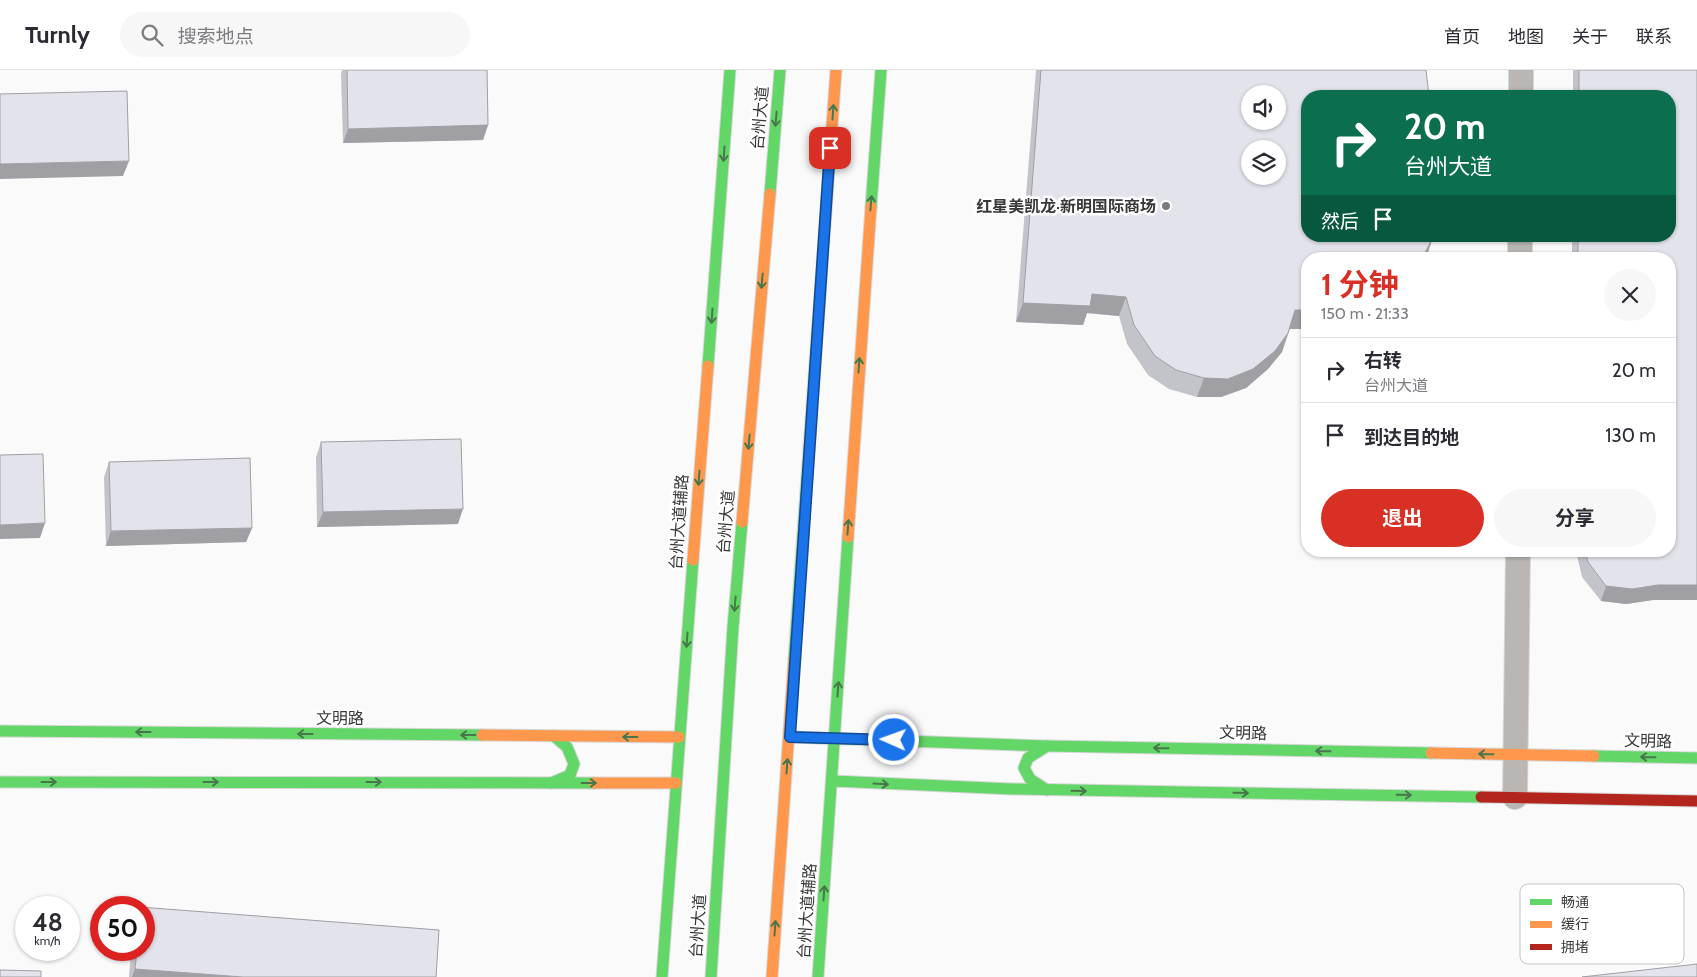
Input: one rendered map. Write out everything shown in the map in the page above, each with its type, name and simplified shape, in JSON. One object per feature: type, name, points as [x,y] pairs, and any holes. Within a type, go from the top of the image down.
[{"type":"main road","name":"台州大道辅路","points":[[662,977],[730,70]]},
{"type":"main road","name":"台州大道","points":[[711,977],[734,617],[780,70]]},
{"type":"main road","points":[[772,977],[836,70]]},
{"type":"main road","name":"台州大道辅路","points":[[818,977],[833,781],[862,313],[881,70]]},
{"type":"main road","name":"文明路","points":[[0,731],[679,737]]},
{"type":"main road","points":[[551,783],[570,775],[574,764],[567,748],[554,736]]},
{"type":"main road","name":"文明路","points":[[790,737],[1046,746],[1697,758]]},
{"type":"main road","points":[[1046,746],[1028,758],[1024,768],[1030,779],[1047,790]]},
{"type":"main road","points":[[833,781],[1047,790],[1697,801]]},
{"type":"main road","points":[[0,782],[676,783]]},
{"type":"street","points":[[1521,70],[1521,90]]},
{"type":"street","points":[[1515,797],[1518,557]]},
{"type":"building","points":[[347,70],[487,70],[488,125],[348,129]]},
{"type":"building","name":"红星美凯龙·新明国际商场","points":[[1041,70],[1426,70],[1428,90],[1301,90],[1301,242],[1430,242],[1426,252],[1301,252],[1301,310],[1295,310],[1288,333],[1275,351],[1253,369],[1228,379],[1204,378],[1176,370],[1155,356],[1134,325],[1126,297],[1092,294],[1090,306],[1023,303]]},
{"type":"building","points":[[1579,70],[1697,70],[1697,585],[1658,585],[1632,589],[1606,586],[1588,562],[1587,557],[1676,557],[1676,252],[1578,252],[1578,242],[1676,242],[1676,90],[1579,90]]},
{"type":"building","points":[[127,91],[129,161],[0,164],[0,94]]},
{"type":"building","points":[[461,439],[463,509],[323,512],[321,442]]},
{"type":"building","points":[[43,454],[45,523],[0,525],[0,455]]},
{"type":"building","points":[[250,458],[252,528],[111,531],[109,462]]},
{"type":"building","points":[[155,908],[439,930],[436,977],[243,977],[135,969],[136,961],[155,961]]},
{"type":"building","points":[[1697,964],[1697,977],[1582,977]]},
{"type":"building","points":[[0,970],[41,971],[41,977],[0,977]]},
{"type":"traffic: fast","points":[[708,366],[730,70]]},
{"type":"traffic: fast","points":[[770,194],[780,70]]},
{"type":"traffic: fast","points":[[871,207],[881,70]]},
{"type":"traffic: fast","points":[[794,659],[825,224]]},
{"type":"traffic: fast","points":[[711,977],[733,627],[742,522]]},
{"type":"traffic: fast","points":[[818,977],[848,537]]},
{"type":"traffic: fast","points":[[662,977],[693,560]]},
{"type":"traffic: fast","points":[[0,731],[482,735]]},
{"type":"traffic: fast","points":[[551,783],[570,775],[574,764],[567,747],[554,736]]},
{"type":"traffic: fast","points":[[790,737],[1047,746],[1431,753]]},
{"type":"traffic: fast","points":[[1047,746],[1028,758],[1024,768],[1030,779],[1047,790]]},
{"type":"traffic: fast","points":[[1594,756],[1697,758]]},
{"type":"traffic: fast","points":[[833,781],[1012,789],[1481,797]]},
{"type":"traffic: fast","points":[[0,782],[594,783]]},
{"type":"traffic: slow","points":[[825,224],[836,70]]},
{"type":"traffic: slow","points":[[742,522],[770,194]]},
{"type":"traffic: slow","points":[[848,537],[871,207]]},
{"type":"traffic: slow","points":[[693,560],[708,366]]},
{"type":"traffic: slow","points":[[772,977],[794,659]]},
{"type":"traffic: slow","points":[[482,735],[679,737]]},
{"type":"traffic: slow","points":[[1431,753],[1594,756]]},
{"type":"traffic: slow","points":[[594,783],[676,783]]},
{"type":"traffic: jam","points":[[1481,797],[1697,801]]},
{"type":"place","name":"红星美凯龙·新明国际商场","points":[[1166,206]]},
{"type":"route","points":[[830,148],[790,737],[894,740]]}]
